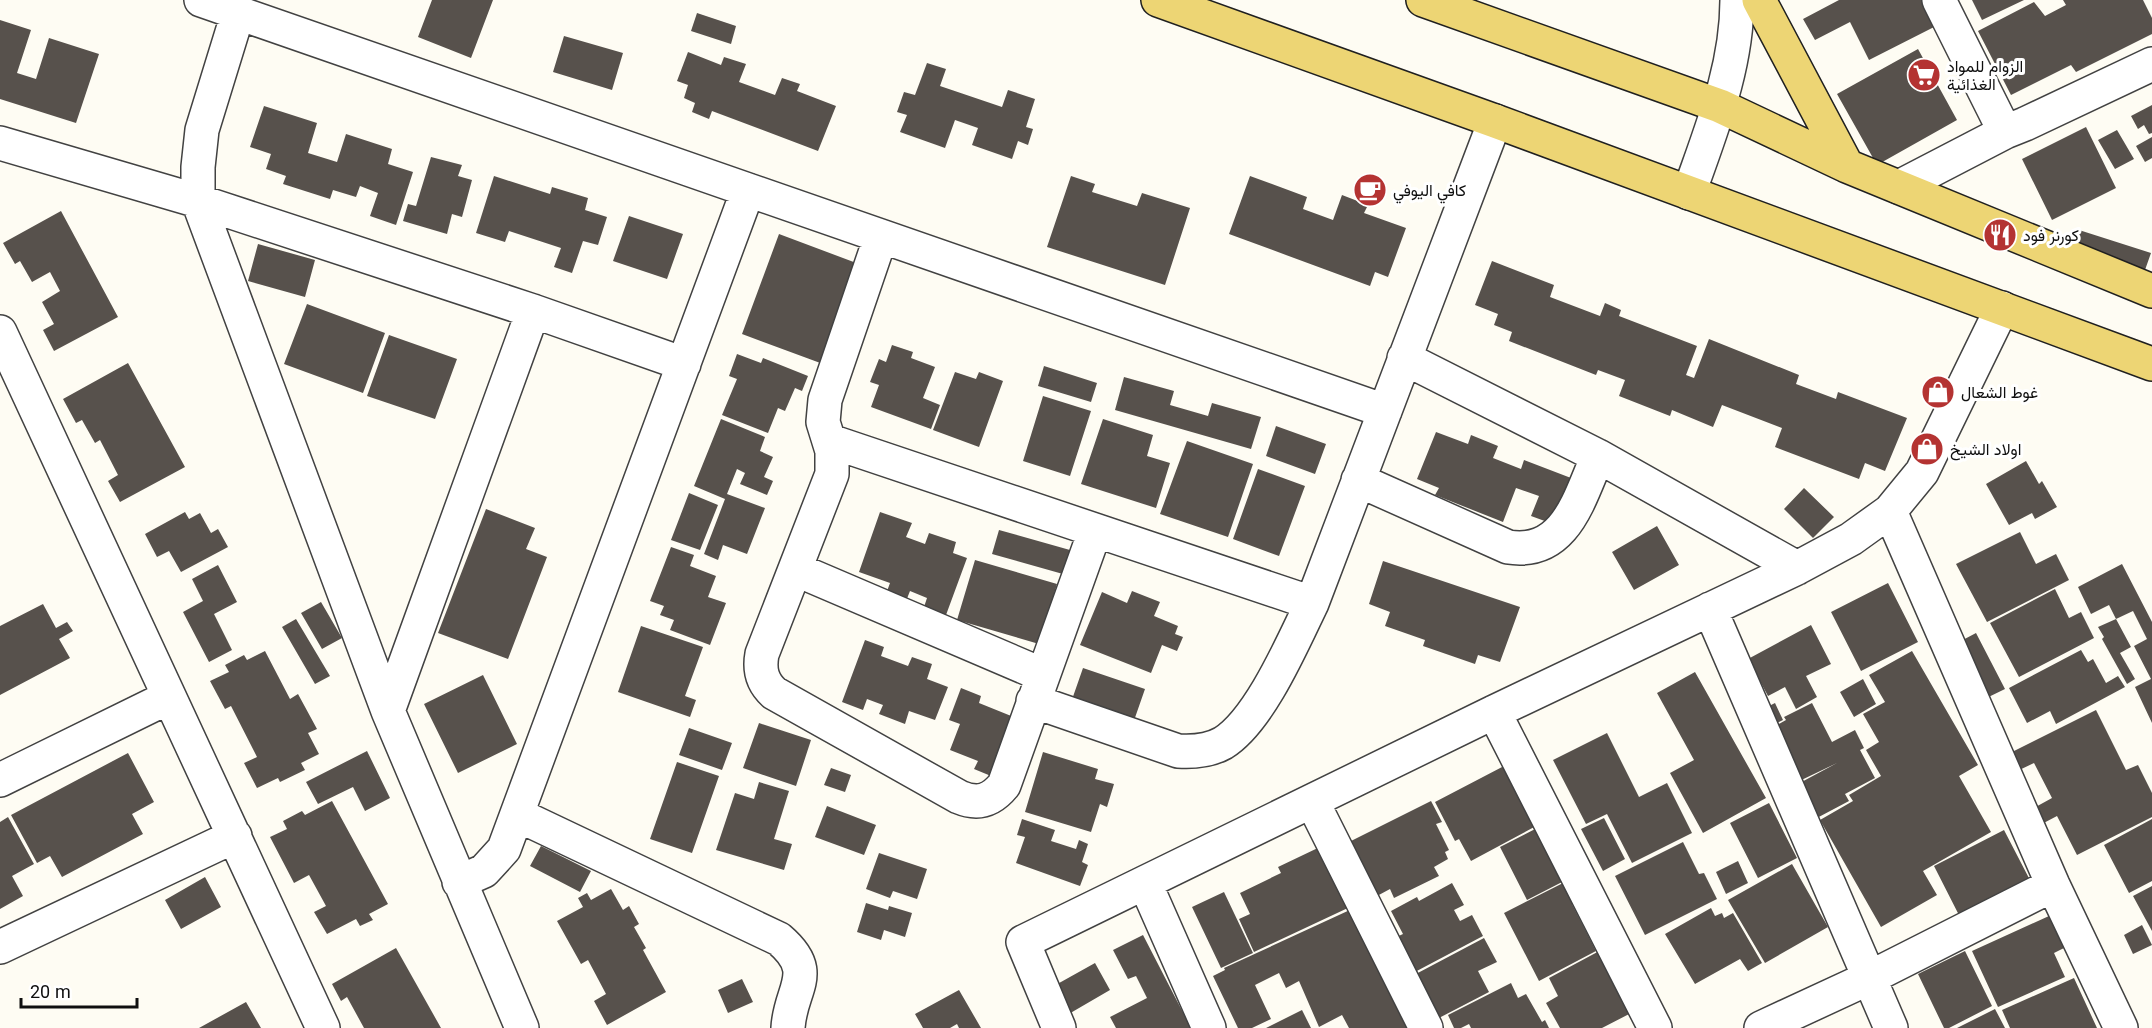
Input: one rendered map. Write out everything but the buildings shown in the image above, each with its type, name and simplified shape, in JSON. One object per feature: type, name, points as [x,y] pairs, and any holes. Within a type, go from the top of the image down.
[{"type":"main road","points":[[1158,0],[1495,121],[2152,364]]},
{"type":"main road","points":[[1423,0],[1720,106],[1847,166],[2152,291]]},
{"type":"main road","points":[[1759,0],[1847,166]]},
{"type":"street","points":[[201,0],[1384,411]]},
{"type":"street","points":[[1689,193],[1720,106],[1732,57],[1737,0]]},
{"type":"street","points":[[1939,0],[2005,132]]},
{"type":"street","points":[[238,13],[202,130],[198,166],[198,201],[388,711],[522,1028]]},
{"type":"street","points":[[1899,187],[2005,132],[2152,64]]},
{"type":"street","points":[[795,570],[1038,688],[1178,750],[1206,750],[1222,743],[1236,732],[1256,707],[1277,673],[1312,603],[1495,121]]},
{"type":"street","points":[[0,143],[198,201],[533,311],[684,364]]},
{"type":"street","points":[[459,882],[484,871],[504,849],[748,190]]},
{"type":"street","points":[[880,236],[825,400],[823,422],[830,441],[832,474],[760,663],[761,672],[768,687],[784,699],[959,797],[978,802],[988,799],[997,794],[1004,785],[1095,531]]},
{"type":"street","points":[[1059,1028],[1023,942],[1494,712],[1797,568],[1851,539],[1890,511],[1922,472],[2002,308]]},
{"type":"street","points":[[388,711],[533,311]]},
{"type":"street","points":[[0,332],[323,1028]]},
{"type":"street","points":[[1404,358],[1598,456],[1797,568]]},
{"type":"street","points":[[830,441],[1312,603]]},
{"type":"street","points":[[1358,480],[1508,547],[1520,549],[1539,545],[1558,534],[1568,521],[1598,456]]},
{"type":"street","points":[[1890,511],[2053,885],[2121,1028]]},
{"type":"street","points":[[1710,609],[1891,1028]]},
{"type":"street","points":[[0,780],[169,697]]},
{"type":"street","points":[[1494,712],[1655,1028]]},
{"type":"street","points":[[1312,801],[1426,1028]]},
{"type":"street","points":[[518,814],[779,939],[791,949],[801,973],[799,987],[789,1013],[788,1028]]},
{"type":"street","points":[[0,947],[235,836]]},
{"type":"street","points":[[1145,883],[1209,1028]]},
{"type":"street","points":[[1761,1028],[1869,978],[2053,885]]},
{"type":"place","name":"الزوام للمواد الغذائية","points":[[1924,75]]},
{"type":"place","name":"كافي اليوفي","points":[[1370,190]]},
{"type":"place","name":"كورنر فود","points":[[2000,235]]},
{"type":"place","name":"غوط الشعال","points":[[1938,392]]},
{"type":"place","name":"اولاد الشيخ","points":[[1927,449]]}]
